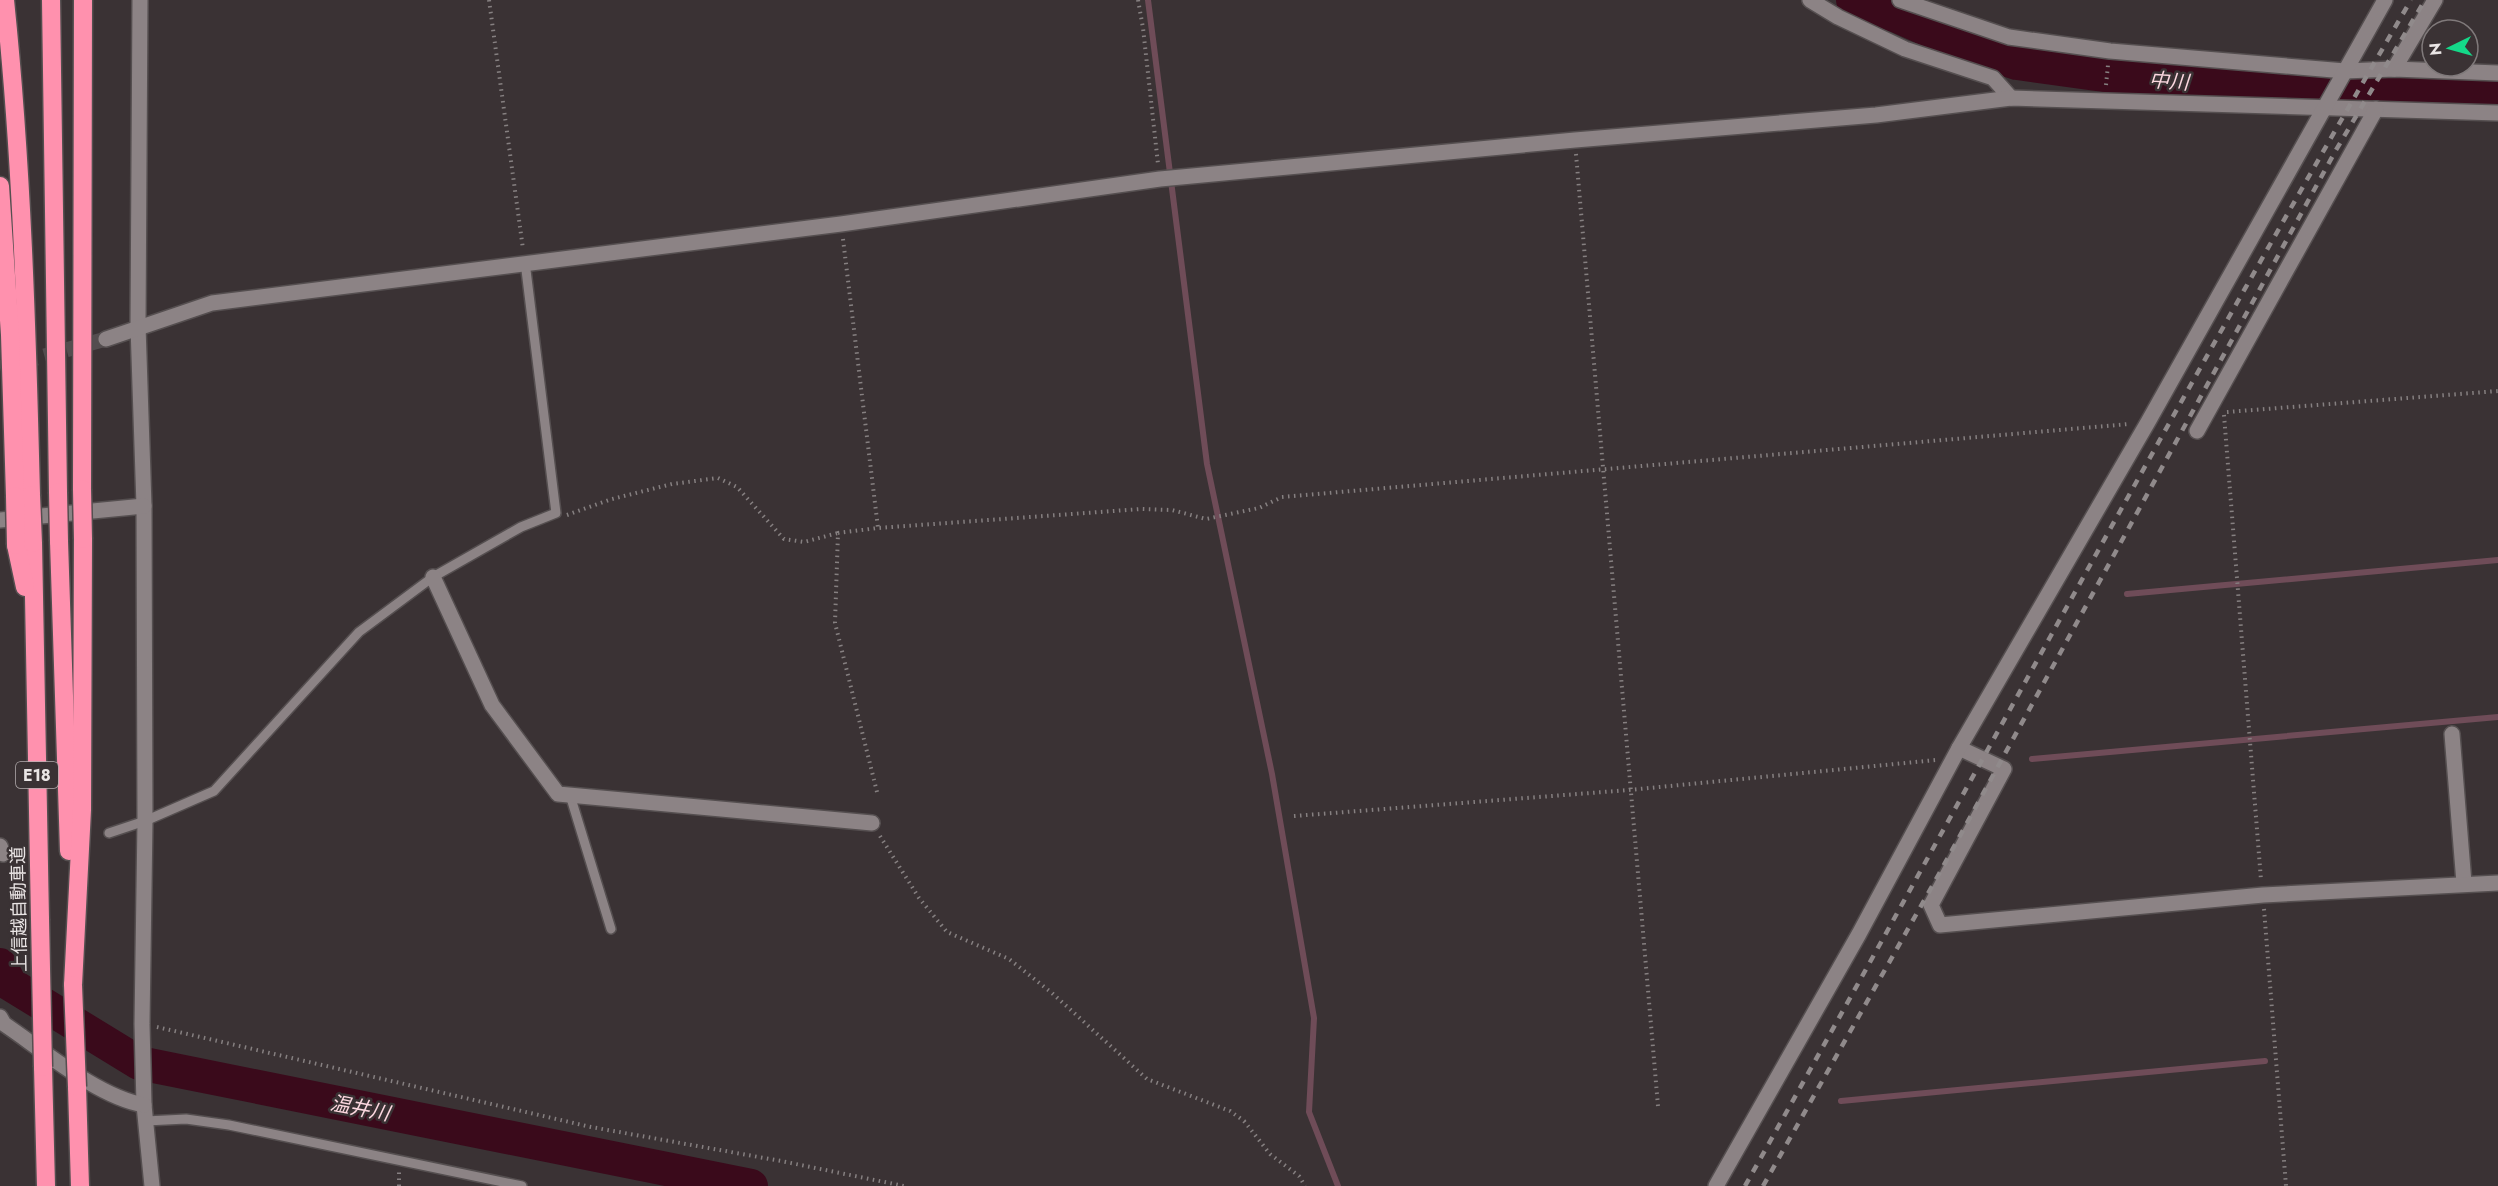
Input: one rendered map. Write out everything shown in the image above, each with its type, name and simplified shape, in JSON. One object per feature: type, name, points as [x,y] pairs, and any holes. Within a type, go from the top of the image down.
[{"type":"highway","points":[[5,0],[27,340],[23,495]]},
{"type":"highway","points":[[51,0],[59,541],[80,1186]]},
{"type":"highway","points":[[73,985],[82,810],[83,0]]},
{"type":"highway","points":[[0,186],[23,495]]},
{"type":"highway","name":"上信越自動車道","points":[[23,495],[33,630],[46,1186]]},
{"type":"street","points":[[140,0],[138,326],[144,506],[145,820],[142,1027],[145,1108],[152,1186]]},
{"type":"street","points":[[1810,0],[1838,17],[1905,49],[1993,78],[2011,98]]},
{"type":"street","points":[[1900,0],[2009,37],[2110,51],[2345,71],[2394,69],[2498,74]]},
{"type":"street","points":[[1716,1186],[1859,934],[1956,753],[2148,422],[2385,0]]},
{"type":"street","points":[[2394,69],[2434,0]]},
{"type":"street","points":[[106,339],[138,326],[212,303],[841,224],[1160,179],[1575,140],[1876,116],[2011,98],[2498,112]]},
{"type":"street","points":[[2197,431],[2376,109]]},
{"type":"street","points":[[0,520],[144,506]]},
{"type":"street","points":[[433,578],[492,705],[558,794],[872,823]]},
{"type":"street","points":[[2452,734],[2464,883]]},
{"type":"street","points":[[1956,753],[2004,769],[1931,905],[1940,925],[2263,895],[2498,883]]},
{"type":"street","points":[[1,1023],[92,1084],[124,1102],[145,1108]]},
{"type":"lane","points":[[109,833],[214,791],[359,632],[433,578],[521,527],[556,513],[525,262]]},
{"type":"lane","points":[[570,795],[611,929]]},
{"type":"lane","points":[[145,1108],[186,1119],[229,1125],[522,1186]]},
{"type":"path","points":[[489,0],[525,262]]},
{"type":"path","points":[[1137,0],[1143,28],[1160,179]]},
{"type":"path","points":[[2104,100],[2110,51]]},
{"type":"path","points":[[1575,140],[1605,469],[1629,790],[1658,1106]]},
{"type":"path","points":[[841,224],[878,528]]},
{"type":"path","points":[[2205,414],[2498,391]]},
{"type":"path","points":[[2224,412],[2286,1186]]},
{"type":"path","points":[[556,513],[565,516],[612,499],[672,484],[718,478],[737,487],[784,538],[804,543],[838,533],[878,528],[1141,509],[1172,510],[1206,519],[1259,508],[1282,497],[2148,422]]},
{"type":"path","points":[[838,533],[835,623],[877,792]]},
{"type":"path","points":[[1294,816],[1629,790],[1956,753]]},
{"type":"path","points":[[872,823],[918,898],[947,932],[1009,959],[1052,993],[1146,1079],[1230,1111],[1244,1121],[1270,1154],[1299,1176],[1305,1186]]},
{"type":"path","points":[[142,1027],[591,1127],[904,1186]]},
{"type":"waterway","points":[[1148,0],[1207,464],[1272,774],[1314,1018],[1309,1112],[1338,1186]]},
{"type":"waterway","name":"中川","points":[[1853,0],[1897,16],[1960,44],[2017,63],[2118,77],[2256,87],[2498,93]]},
{"type":"waterway","points":[[2127,594],[2498,560]]},
{"type":"waterway","points":[[2032,759],[2498,717]]},
{"type":"waterway","name":"温井川","points":[[0,965],[10,984],[139,1063],[751,1186]]},
{"type":"waterway","points":[[0,994],[10,984]]},
{"type":"waterway","points":[[1841,1101],[2265,1061]]},
{"type":"tunnel","points":[[0,368],[106,339]]},
{"type":"railway","points":[[1745,1186],[2158,443],[2411,0]]},
{"type":"railway","points":[[1763,1186],[1939,874],[2336,150],[2425,0]]}]
